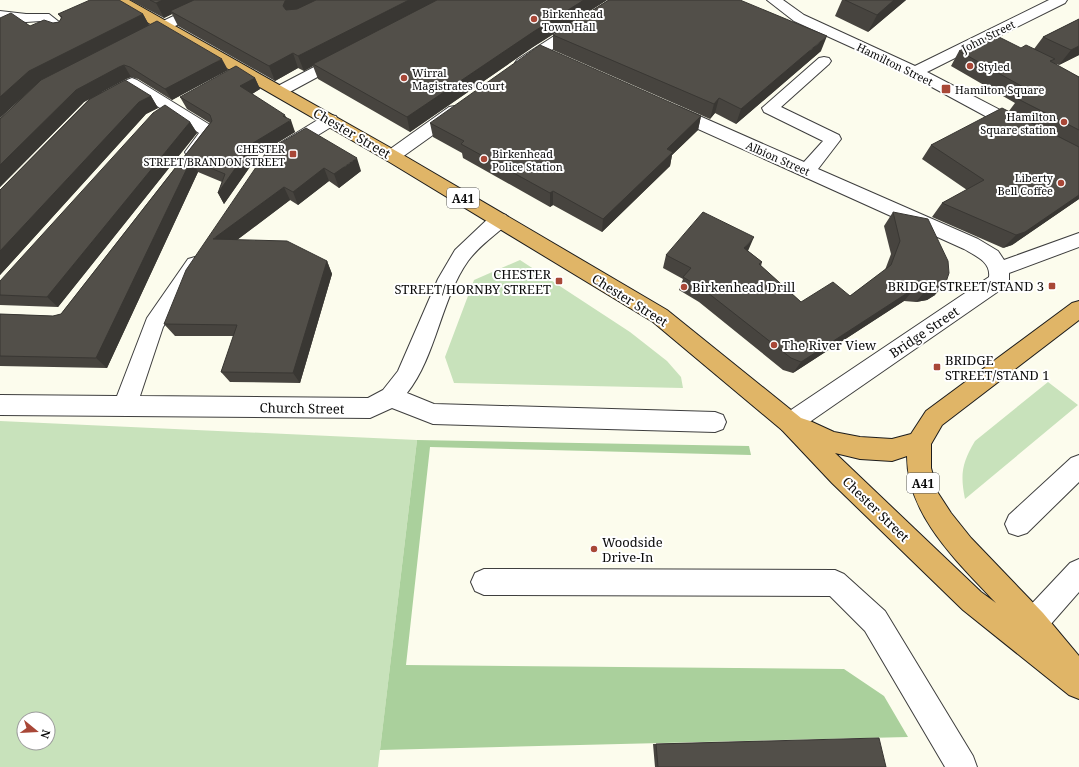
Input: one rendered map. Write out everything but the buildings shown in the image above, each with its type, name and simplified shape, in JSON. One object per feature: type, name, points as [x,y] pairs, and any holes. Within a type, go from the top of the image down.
[{"type":"highway","name":"Chester Street","points":[[119,0],[235,73],[280,91],[660,316],[790,423],[840,475],[972,601],[1079,685]]},
{"type":"highway","points":[[790,423],[831,442],[860,448],[892,450],[919,442],[934,418],[1079,309]]},
{"type":"highway","name":"A41","points":[[919,442],[919,468],[927,498],[942,522],[962,547],[1033,623],[1079,677]]},
{"type":"street","points":[[128,44],[162,26],[218,0]]},
{"type":"street","points":[[514,69],[546,54],[619,0]]},
{"type":"street","name":"Hamilton Street","points":[[776,0],[799,18],[916,72],[1030,133]]},
{"type":"street","name":"John Street","points":[[916,72],[1060,0]]},
{"type":"street","points":[[0,15],[26,18],[44,18],[61,29]]},
{"type":"street","points":[[984,38],[1002,45]]},
{"type":"street","points":[[280,91],[356,51]]},
{"type":"street","points":[[806,171],[833,139],[770,108],[824,61]]},
{"type":"street","points":[[91,106],[132,83],[179,103],[209,132],[185,163]]},
{"type":"street","points":[[392,156],[469,101]]},
{"type":"street","points":[[153,119],[179,103]]},
{"type":"street","name":"Albion Street","points":[[655,103],[971,244],[991,256],[999,275]]},
{"type":"street","points":[[272,156],[330,120]]},
{"type":"street","name":"Church Street","points":[[0,405],[370,408],[392,397],[407,377],[448,279],[462,255],[499,220]]},
{"type":"street","name":"Bridge Street","points":[[790,423],[999,275],[1079,240]]},
{"type":"street","points":[[125,406],[154,324],[203,252]]},
{"type":"street","points":[[392,397],[433,414],[715,422]]},
{"type":"street","points":[[1018,524],[1074,480]]},
{"type":"street","points":[[1033,623],[1079,572]]},
{"type":"street","points":[[484,582],[834,584],[874,621],[962,767]]},
{"type":"green space","points":[[520,260],[630,332],[667,361],[681,377],[683,388],[454,383],[445,357],[474,280]]},
{"type":"green space","points":[[1048,382],[1078,405],[965,499],[963,469],[967,456],[975,441]]},
{"type":"green space","points":[[0,421],[417,440],[378,767],[0,767]]},
{"type":"green space","points":[[417,440],[749,446],[751,455],[430,447],[406,665],[844,669],[884,696],[908,737],[380,750]]},
{"type":"place","name":"Birkenhead Town Hall","points":[[534,19]]},
{"type":"place","name":"Styled","points":[[970,66]]},
{"type":"place","name":"Wirral Magistrates Court","points":[[404,78]]},
{"type":"place","name":"Hamilton Square","points":[[946,89]]},
{"type":"place","name":"Hamilton Square station","points":[[1064,122]]},
{"type":"place","name":"CHESTER STREET/BRANDON STREET","points":[[293,154]]},
{"type":"place","name":"Birkenhead Police Station","points":[[484,159]]},
{"type":"place","name":"Liberty Bell Coffee","points":[[1061,183]]},
{"type":"place","name":"CHESTER STREET/HORNBY STREET","points":[[559,281]]},
{"type":"place","name":"BRIDGE STREET/STAND 3","points":[[1052,286]]},
{"type":"place","name":"Birkenhead Drill","points":[[684,287]]},
{"type":"place","name":"The River View","points":[[774,345]]},
{"type":"place","name":"BRIDGE STREET/STAND 1","points":[[937,367]]},
{"type":"place","name":"Woodside Drive-In","points":[[594,549]]}]
